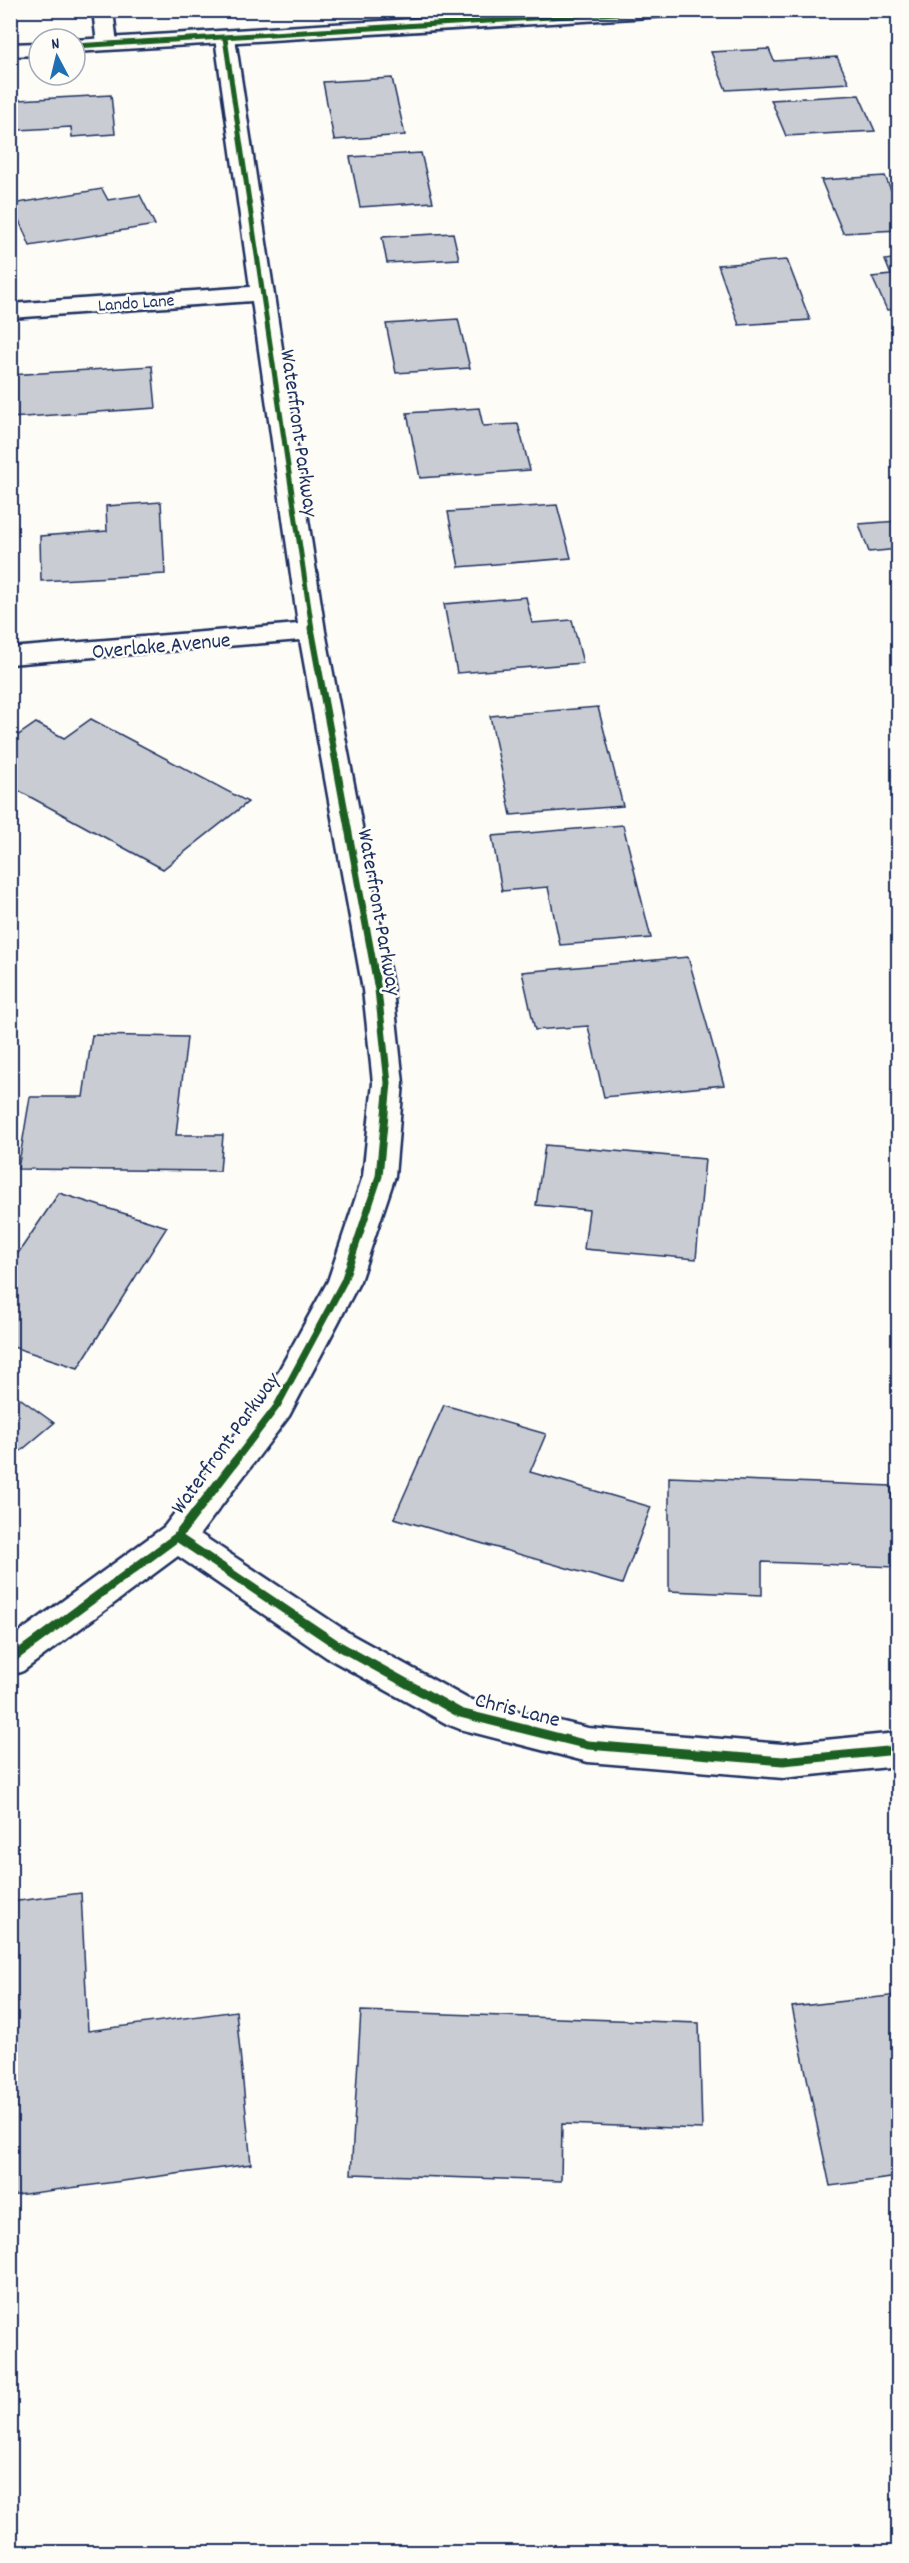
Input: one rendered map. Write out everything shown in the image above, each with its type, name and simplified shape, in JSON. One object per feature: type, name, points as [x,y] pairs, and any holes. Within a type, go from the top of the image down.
[{"type":"street","points":[[103,10],[107,44]]},
{"type":"street","points":[[87,45],[225,38],[483,16],[668,10]]},
{"type":"street","name":"Waterfront Parkway","points":[[10,1660],[177,1537],[276,1406],[344,1281],[379,1176],[388,1083],[378,990],[312,631],[225,38]]},
{"type":"street","points":[[10,50],[27,49]]},
{"type":"street","name":"Lando Lane","points":[[10,311],[262,293]]},
{"type":"street","name":"Overlake Avenue","points":[[10,656],[312,631]]},
{"type":"street","name":"Chris Lane","points":[[177,1537],[339,1646],[460,1713],[588,1744],[772,1761],[898,1750]]},
{"type":"building","points":[[769,49],[774,61],[837,57],[849,83],[726,90],[711,52]]},
{"type":"building","points":[[392,78],[405,135],[334,140],[323,82]]},
{"type":"building","points":[[111,95],[115,134],[72,137],[71,127],[19,130],[18,100]]},
{"type":"building","points":[[859,95],[875,131],[786,136],[771,100]]},
{"type":"building","points":[[421,153],[433,202],[360,207],[350,157]]},
{"type":"building","points":[[885,176],[898,206],[898,230],[843,233],[821,180]]},
{"type":"building","points":[[102,189],[108,200],[140,195],[155,225],[30,246],[12,204]]},
{"type":"building","points":[[453,233],[459,259],[387,263],[382,237]]},
{"type":"building","points":[[898,258],[898,309],[887,310],[872,277],[891,275],[885,260]]},
{"type":"building","points":[[787,260],[810,320],[739,325],[718,265]]},
{"type":"building","points":[[458,319],[470,368],[396,373],[386,324]]},
{"type":"building","points":[[152,366],[156,408],[10,418],[10,375]]},
{"type":"building","points":[[479,408],[483,426],[518,424],[530,470],[420,478],[407,413]]},
{"type":"building","points":[[161,502],[165,574],[41,581],[40,536],[107,531],[106,506]]},
{"type":"building","points":[[557,505],[571,558],[459,567],[448,512]]},
{"type":"building","points":[[898,521],[898,549],[869,552],[859,524]]},
{"type":"building","points":[[526,597],[532,623],[572,620],[583,663],[457,673],[444,604]]},
{"type":"building","points":[[598,707],[623,806],[511,815],[490,716]]},
{"type":"building","points":[[91,719],[248,802],[163,869],[10,786],[10,741],[36,723],[64,738]]},
{"type":"building","points":[[623,825],[651,938],[560,945],[548,887],[502,891],[492,836]]},
{"type":"building","points":[[688,957],[724,1085],[604,1097],[588,1026],[535,1030],[522,972]]},
{"type":"building","points":[[92,1035],[187,1037],[176,1135],[223,1135],[220,1171],[18,1169],[30,1097],[83,1097]]},
{"type":"building","points":[[545,1145],[705,1159],[696,1259],[584,1249],[589,1210],[536,1205]]},
{"type":"building","points":[[59,1193],[167,1227],[78,1368],[10,1346],[10,1265]]},
{"type":"building","points":[[10,1391],[54,1423],[10,1460]]},
{"type":"building","points":[[444,1405],[546,1434],[530,1472],[651,1507],[622,1584],[394,1518]]},
{"type":"building","points":[[669,1477],[891,1486],[897,1567],[762,1562],[762,1595],[669,1591]]},
{"type":"building","points":[[81,1893],[88,2031],[236,2011],[251,2164],[10,2196],[10,1902]]},
{"type":"building","points":[[898,1995],[898,2177],[830,2186],[792,2007]]},
{"type":"building","points":[[361,2011],[699,2023],[702,2129],[562,2124],[561,2181],[351,2174]]},
{"type":"cycle path","points":[[87,45],[667,10]]},
{"type":"cycle path","points":[[10,1660],[177,1537],[277,1406],[344,1281],[379,1176],[388,1083],[378,990],[312,631],[225,38]]},
{"type":"cycle path","points":[[177,1537],[339,1646],[460,1713],[588,1745],[783,1761],[898,1750]]}]
